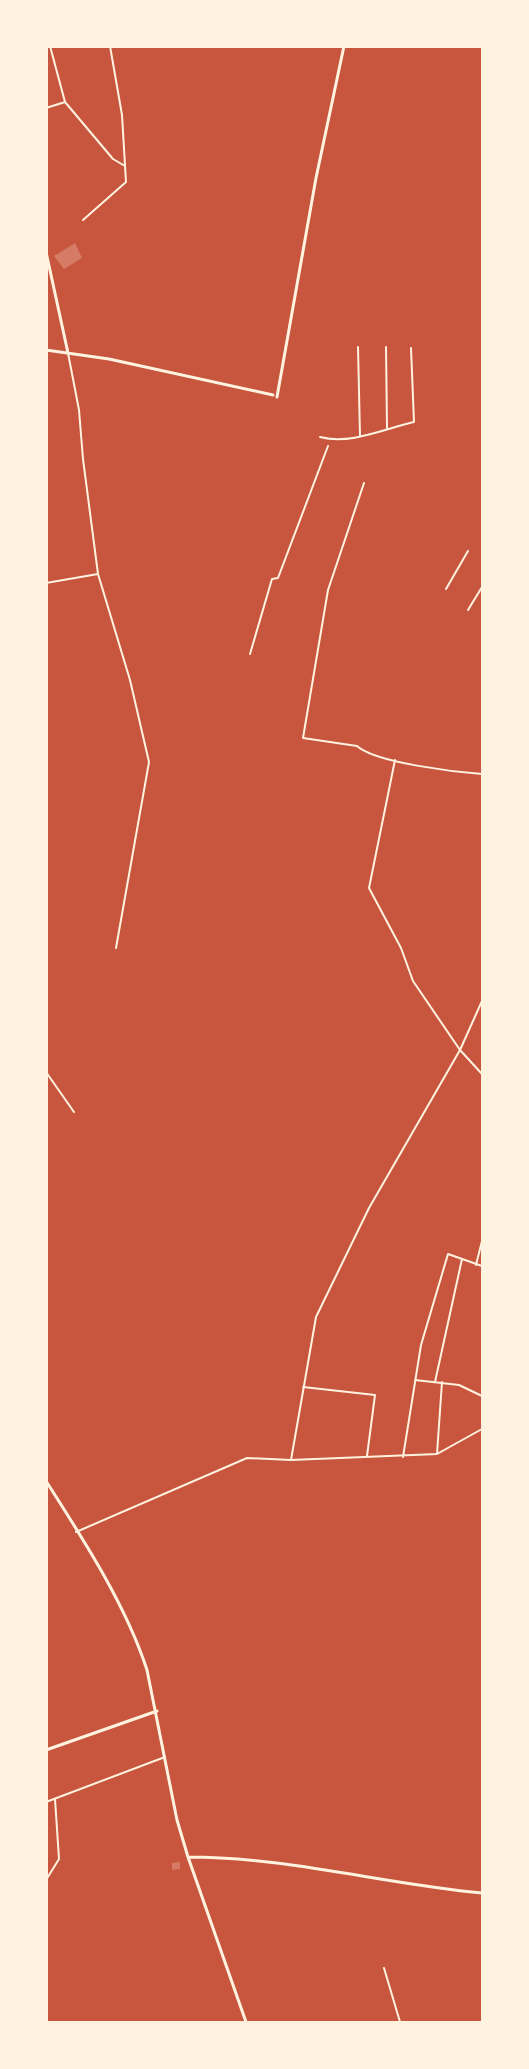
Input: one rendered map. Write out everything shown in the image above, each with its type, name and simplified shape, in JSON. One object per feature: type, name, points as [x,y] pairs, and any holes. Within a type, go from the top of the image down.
[{"type":"main road","points":[[46,350],[131,363],[275,396],[316,178],[344,46]]},
{"type":"main road","points":[[46,252],[68,353]]},
{"type":"main road","points":[[46,1481],[131,1628],[147,1670],[188,1857],[246,2022]]},
{"type":"main road","points":[[46,1750],[156,1710]]},
{"type":"main road","points":[[188,1857],[220,1857],[359,1874],[483,1893]]},
{"type":"street","points":[[50,46],[65,102],[113,159],[125,166]]},
{"type":"street","points":[[83,220],[126,182],[122,115],[110,46]]},
{"type":"street","points":[[46,108],[65,102]]},
{"type":"street","points":[[358,347],[360,436]]},
{"type":"street","points":[[386,347],[387,428]]},
{"type":"street","points":[[320,437],[334,441],[414,422],[411,348]]},
{"type":"street","points":[[68,353],[79,410],[98,574],[130,680],[149,762],[116,948]]},
{"type":"street","points":[[250,654],[272,579],[278,578],[328,446]]},
{"type":"street","points":[[364,483],[328,590],[303,738],[357,746],[364,752],[395,760],[483,774]]},
{"type":"street","points":[[446,589],[468,551]]},
{"type":"street","points":[[46,583],[98,574]]},
{"type":"street","points":[[468,610],[483,586]]},
{"type":"street","points":[[395,760],[369,888],[401,948],[413,981],[460,1050],[483,1074]]},
{"type":"street","points":[[291,1460],[316,1317],[369,1208],[460,1050],[483,1001]]},
{"type":"street","points":[[46,1072],[74,1112]]},
{"type":"street","points":[[476,1265],[483,1241]]},
{"type":"street","points":[[403,1457],[414,1380],[424,1334],[448,1254],[483,1266]]},
{"type":"street","points":[[435,1382],[462,1259]]},
{"type":"street","points":[[414,1380],[459,1385],[483,1396]]},
{"type":"street","points":[[437,1454],[442,1382]]},
{"type":"street","points":[[303,1387],[375,1395],[367,1456]]},
{"type":"street","points":[[76,1532],[145,1500],[247,1458],[291,1460],[437,1454],[483,1429]]},
{"type":"street","points":[[46,1802],[165,1757]]},
{"type":"street","points":[[46,1880],[59,1859],[55,1799]]},
{"type":"street","points":[[384,1968],[400,2022]]},
{"type":"building","points":[[75,243],[82,258],[64,269],[54,256]]},
{"type":"building","points":[[180,1862],[180,1869],[172,1870],[172,1863]]}]
